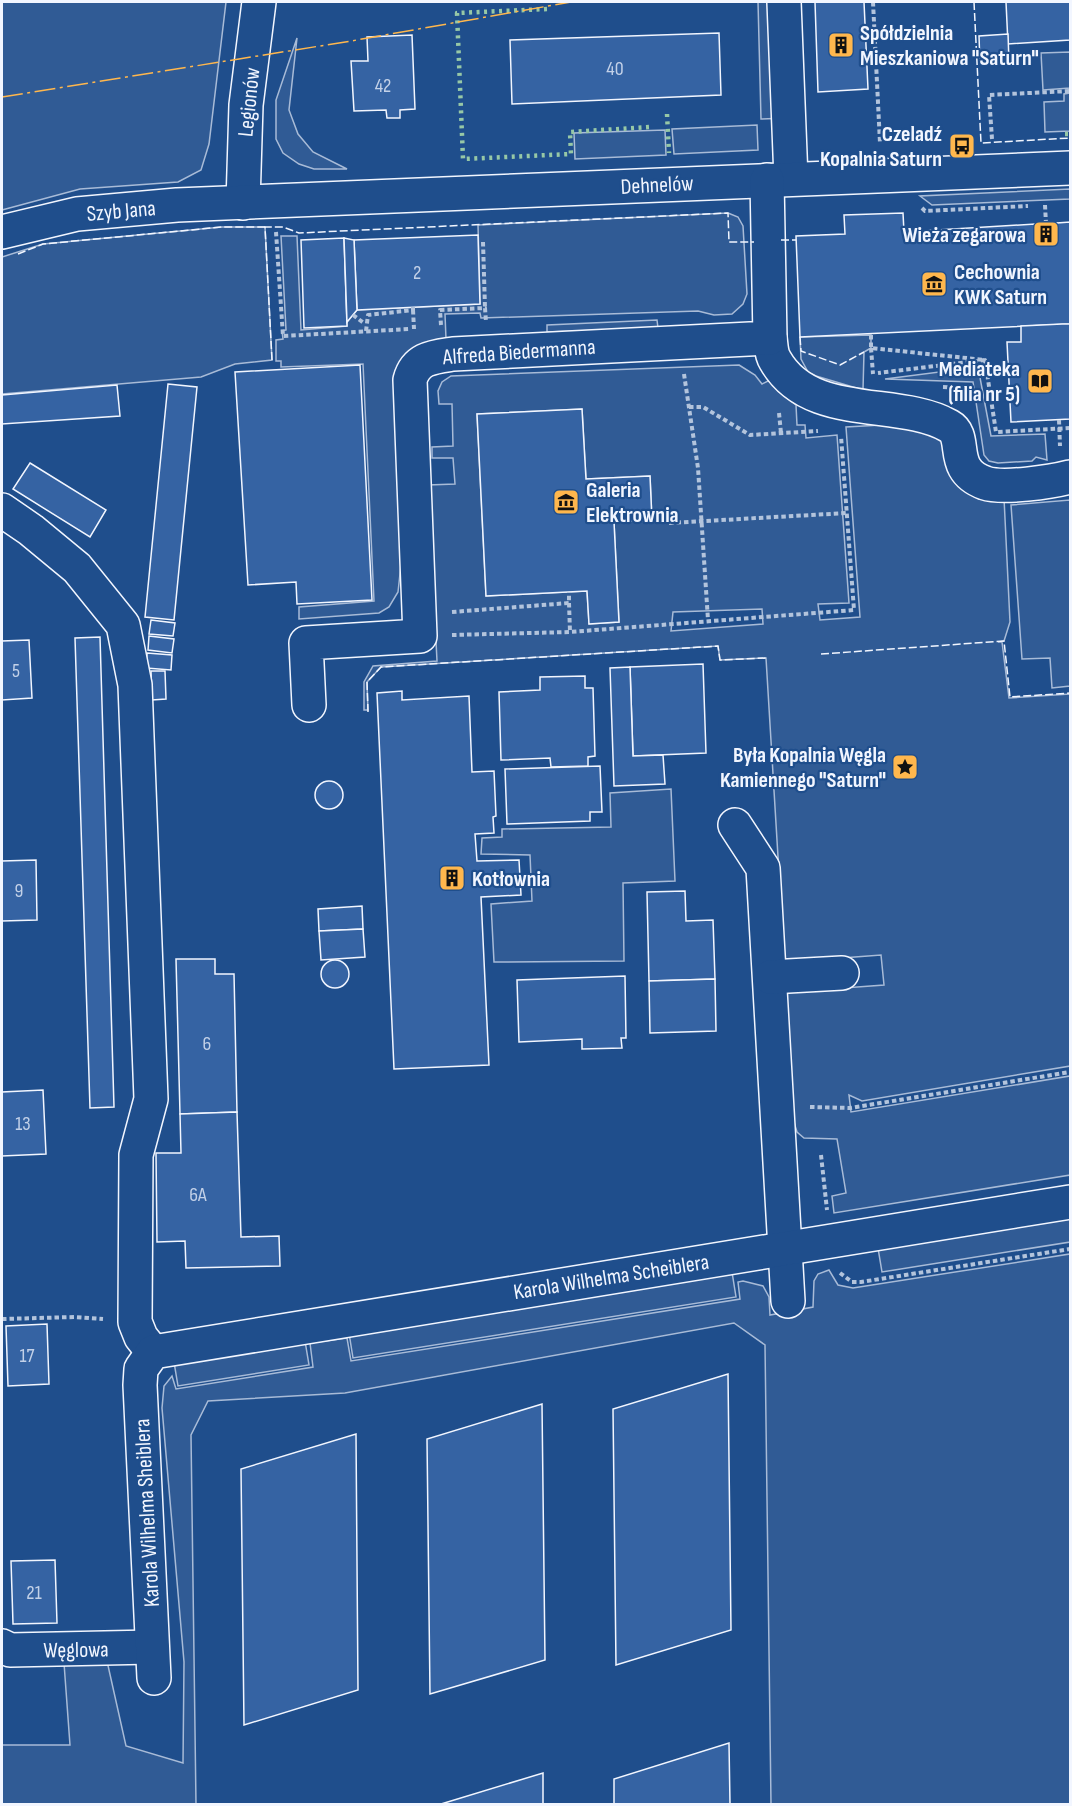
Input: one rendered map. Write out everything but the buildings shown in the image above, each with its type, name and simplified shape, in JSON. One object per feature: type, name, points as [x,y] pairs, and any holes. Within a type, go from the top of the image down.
[{"type":"street","name":"Legionów","points":[[243,202],[246,105],[260,2]]},
{"type":"street","points":[[784,2],[779,179],[770,338],[774,359],[789,377],[813,394],[842,404],[912,415],[952,427],[958,436],[960,461],[966,471],[986,484],[1004,485],[1071,477]]},
{"type":"street","name":"Dehnelów","points":[[243,202],[1071,168]]},
{"type":"street","name":"Szyb Jana","points":[[2,232],[77,214],[243,202]]},
{"type":"street","name":"Alfreda Biedermanna","points":[[420,636],[410,380],[413,370],[421,361],[453,354],[770,338]]},
{"type":"street","points":[[2,510],[31,530],[77,568],[123,625],[135,685],[151,1100],[136,1155],[135,1322],[141,1337],[153,1352]]},
{"type":"street","points":[[309,705],[306,643],[420,636]]},
{"type":"street","points":[[735,825],[763,868],[788,1301]]},
{"type":"street","points":[[770,977],[842,973]]},
{"type":"street","name":"Karola Wilhelma Scheiblera","points":[[153,1352],[317,1314],[784,1248],[1071,1202]]},
{"type":"street","name":"Karola Wilhelma Sheiblera","points":[[153,1352],[141,1369],[140,1385],[153,1663]]},
{"type":"street","name":"Węglowa","points":[[2,1646],[10,1650],[153,1663]]},
{"type":"path","points":[[873,2],[880,155]]},
{"type":"path","points":[[992,142],[989,95],[1071,91]]},
{"type":"path","points":[[1045,205],[1046,224]]},
{"type":"path","points":[[276,227],[283,336],[423,329]]},
{"type":"path","points":[[483,242],[486,325],[493,325]]},
{"type":"path","points":[[432,328],[441,328],[441,310],[486,308]]},
{"type":"path","points":[[366,331],[367,317],[371,314],[413,309],[414,329]]},
{"type":"path","points":[[352,315],[366,325]]},
{"type":"path","points":[[682,342],[684,391],[703,522],[708,620]]},
{"type":"path","points":[[871,348],[873,374]]},
{"type":"path","points":[[985,360],[996,432],[1071,428]]},
{"type":"path","points":[[688,408],[703,408],[750,435],[829,430]]},
{"type":"path","points":[[1059,420],[1059,428]]},
{"type":"path","points":[[420,636],[570,632],[854,610],[840,429]]},
{"type":"path","points":[[669,523],[847,513]]},
{"type":"path","points":[[569,592],[570,632]]},
{"type":"path","points":[[445,612],[569,603]]},
{"type":"path","points":[[802,1108],[850,1108],[1071,1072]]},
{"type":"path","points":[[821,1155],[826,1202]]},
{"type":"path","points":[[837,1265],[844,1278],[861,1282],[1071,1249]]},
{"type":"path","points":[[2,1319],[75,1317],[135,1322]]},
{"type":"shaded area","points":[[2,2],[226,2],[209,144],[201,170],[178,182],[80,189],[2,210]]},
{"type":"shaded area","points":[[758,2],[784,2],[787,118],[761,119]]},
{"type":"shaded area","points":[[297,38],[289,110],[298,134],[313,152],[347,169],[314,169],[299,164],[283,153],[276,139],[276,100]]},
{"type":"shaded area","points":[[1070,52],[1070,88],[1043,90],[1041,53]]},
{"type":"shaded area","points":[[1070,93],[1070,131],[1045,132],[1044,102],[1064,101],[1064,94]]},
{"type":"shaded area","points":[[757,125],[758,150],[674,154],[672,129]]},
{"type":"shaded area","points":[[665,130],[666,155],[575,159],[574,133]]},
{"type":"shaded area","points":[[1070,189],[1070,199],[932,205],[920,196]]},
{"type":"shaded area","points":[[728,213],[738,217],[743,226],[747,294],[743,304],[732,314],[714,315],[698,311],[481,318],[480,313],[445,314],[446,339],[425,345],[398,592],[389,607],[379,613],[299,619],[299,607],[374,601],[363,364],[281,367],[281,361],[276,361],[276,340],[283,339],[282,331],[286,330],[281,236],[297,236],[301,330],[347,326],[347,322],[357,310],[480,304],[478,225]]},
{"type":"shaded area","points":[[222,227],[265,227],[272,360],[235,364],[201,377],[2,394],[2,257],[43,244]]},
{"type":"shaded area","points":[[657,320],[658,328],[547,332],[547,325]]},
{"type":"shaded area","points":[[871,335],[871,348],[864,352],[863,390],[808,372],[801,359],[800,337]]},
{"type":"shaded area","points":[[739,365],[755,375],[762,384],[770,380],[778,391],[796,405],[797,425],[805,425],[806,438],[837,435],[849,603],[818,604],[820,620],[860,617],[846,427],[952,421],[971,462],[1003,477],[1010,622],[1004,641],[998,642],[1002,642],[1009,698],[1070,694],[1070,1066],[862,1101],[849,1095],[851,1112],[1070,1076],[1070,1175],[834,1213],[832,1196],[846,1193],[837,1139],[804,1138],[797,1132],[793,1119],[786,1001],[787,964],[784,956],[766,658],[720,660],[718,646],[381,667],[367,682],[368,710],[364,710],[364,682],[373,666],[437,661],[428,485],[455,484],[453,458],[432,458],[432,447],[453,446],[452,404],[439,404],[438,391],[442,382],[451,376]],"holes":[[[582,409],[586,479],[650,476],[652,520],[614,522],[619,622],[589,624],[587,591],[486,596],[477,414]],[[762,609],[763,624],[671,631],[673,612]],[[881,955],[884,985],[844,988],[842,958]]]},
{"type":"shaded area","points":[[978,367],[991,436],[1045,434],[1047,460],[1036,457],[1032,461],[998,463],[989,461],[984,455],[973,382],[885,379]]},
{"type":"shaded area","points":[[1070,500],[1070,686],[1052,688],[1050,658],[1022,659],[1011,505]]},
{"type":"shaded area","points":[[671,789],[675,881],[623,883],[624,961],[494,962],[491,904],[532,901],[530,855],[481,854],[482,838],[502,837],[502,829],[611,827],[610,793]]},
{"type":"shaded area","points":[[1070,1217],[1070,1242],[882,1272],[878,1248]]},
{"type":"shaded area","points":[[1070,1254],[1070,1804],[771,1804],[765,1345],[734,1323],[345,1393],[208,1401],[191,1435],[196,1804],[2,1804],[2,1745],[70,1745],[64,1663],[107,1661],[126,1746],[183,1763],[184,1662],[162,1408],[164,1386],[172,1376],[176,1389],[313,1367],[310,1343],[347,1338],[351,1361],[740,1299],[738,1282],[743,1281],[763,1286],[769,1297],[770,1315],[813,1307],[814,1281],[818,1274],[829,1270],[838,1285],[853,1288]]},
{"type":"shaded area","points":[[732,1272],[736,1297],[353,1358],[349,1333]]},
{"type":"shaded area","points":[[305,1341],[309,1365],[178,1386],[174,1362]]},
{"type":"hedge","points":[[547,9],[457,13],[463,159],[571,154],[570,132],[650,127]]},
{"type":"hedge","points":[[667,114],[669,153]]},
{"type":"hedge","points":[[1065,134],[1070,134]]},
{"type":"fence","points":[[974,2],[981,143],[1070,138]]},
{"type":"fence","points":[[272,360],[265,227],[283,227],[299,233],[728,213],[729,242],[754,242]]},
{"type":"fence","points":[[18,254],[43,244],[222,227],[265,227]]},
{"type":"fence","points":[[781,240],[796,240]]},
{"type":"fence","points":[[800,337],[801,351],[840,365],[864,352]]},
{"type":"fence","points":[[821,654],[1004,641],[1010,697],[1070,693]]},
{"type":"fence","points":[[368,712],[367,682],[381,667],[718,646],[720,660],[766,658]]},
{"type":"power","points":[[2,97],[351,41],[571,2]]},
{"type":"place","name":"Spółdzielnia Mieszkaniowa \"Saturn\"","points":[[841,45]]},
{"type":"place","name":"Czeladź Kopalnia Saturn","points":[[962,146]]},
{"type":"place","name":"Wieża zegarowa","points":[[1046,234]]},
{"type":"place","name":"Cechownia KWK Saturn","points":[[934,284]]},
{"type":"place","name":"Mediateka (filia nr 5)","points":[[1040,381]]},
{"type":"place","name":"Galeria Elektrownia","points":[[566,502]]},
{"type":"place","name":"Była Kopalnia Węgla Kamiennego \"Saturn\"","points":[[905,767]]},
{"type":"place","name":"Kotłownia","points":[[452,878]]}]
